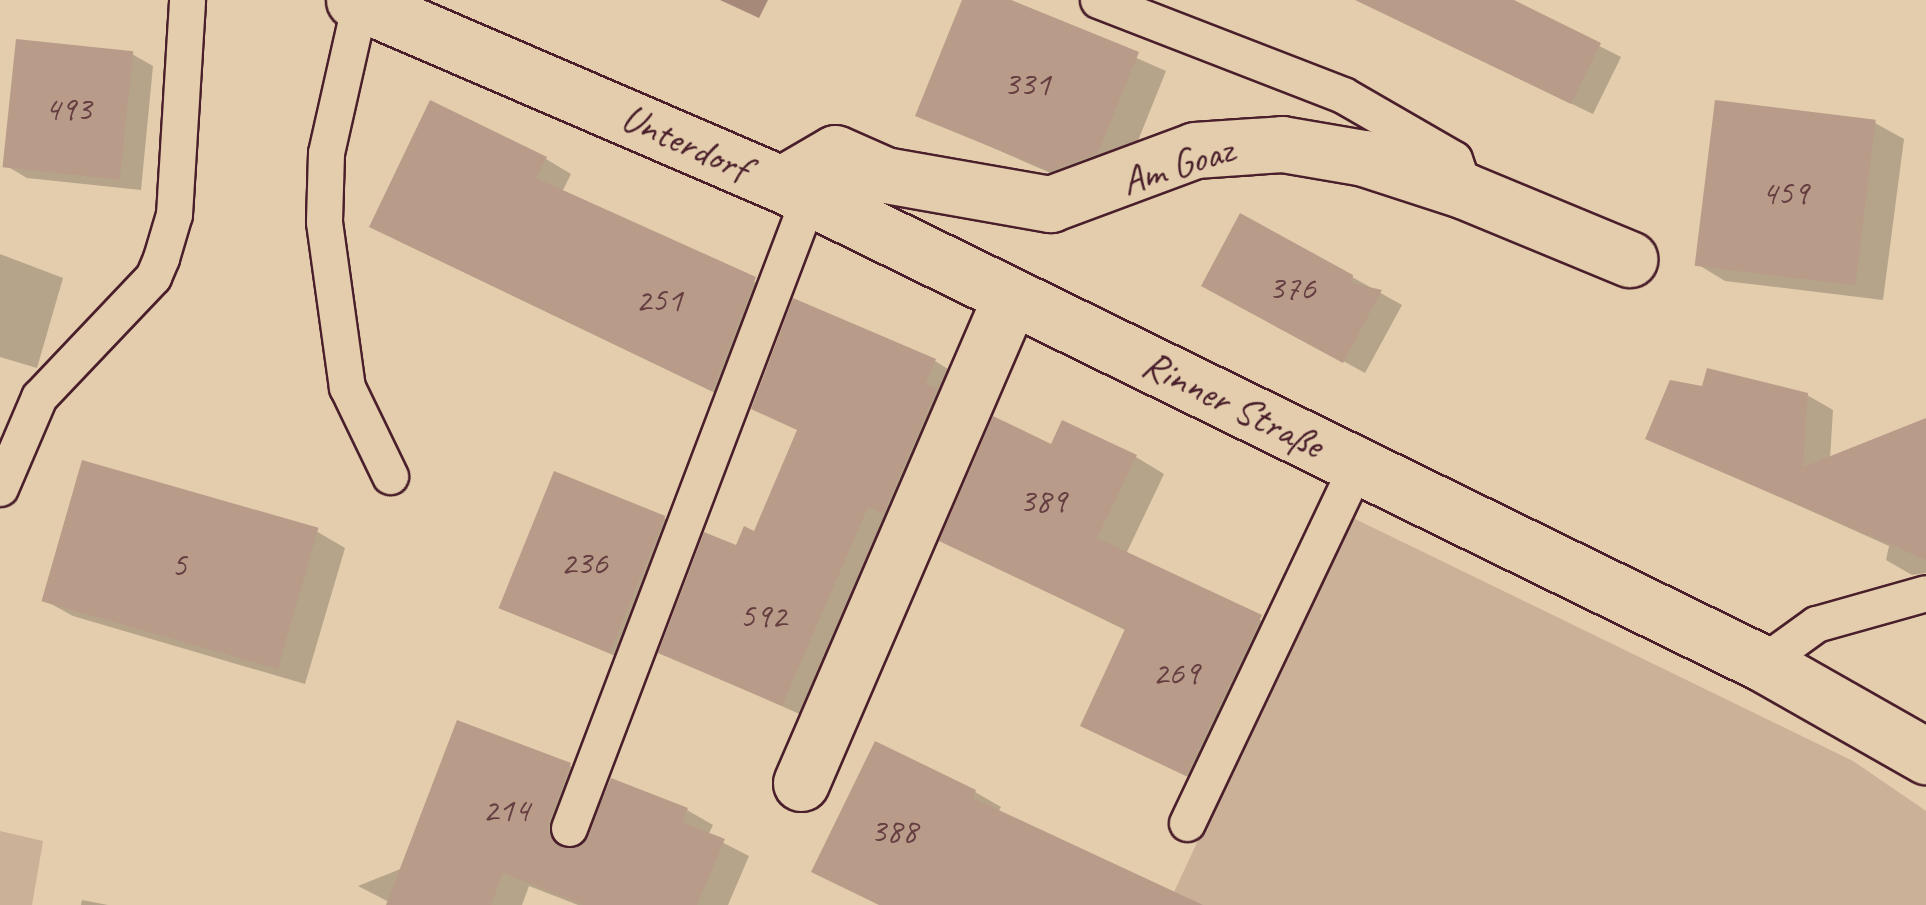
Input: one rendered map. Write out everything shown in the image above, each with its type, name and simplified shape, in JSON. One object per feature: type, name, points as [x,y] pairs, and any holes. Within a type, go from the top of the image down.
[{"type":"main road","name":"Unterdorf","points":[[357,1],[796,191],[1011,296]]},
{"type":"main road","name":"Am Goaz","points":[[796,191],[836,153],[904,179],[1050,204],[1195,150],[1236,142],[1326,148],[1466,191],[1630,259]]},
{"type":"main road","name":"Rinner Straße","points":[[1011,296],[1762,663],[1926,756]]},
{"type":"main road","points":[[801,783],[1011,296]]},
{"type":"lane","points":[[0,488],[38,397],[152,277],[161,258],[174,214],[187,0]]},
{"type":"lane","points":[[1098,0],[1343,94],[1454,159],[1466,191]]},
{"type":"lane","points":[[357,1],[326,153],[324,222],[347,386],[390,476]]},
{"type":"lane","points":[[569,828],[796,191]]},
{"type":"lane","points":[[1187,822],[1357,465]]},
{"type":"lane","points":[[1762,663],[1816,624],[1926,593]]},
{"type":"shaded area","points":[[720,0],[768,0],[759,18]]},
{"type":"shaded area","points":[[1349,516],[1853,761],[1926,811],[1926,905],[1168,905]]},
{"type":"shaded area","points":[[0,831],[43,841],[32,905],[0,905]]},
{"type":"building","points":[[962,0],[1011,0],[1139,52],[1098,153],[1050,171],[915,116]]},
{"type":"building","points":[[1355,0],[1514,0],[1601,43],[1571,104]]},
{"type":"building","points":[[16,39],[133,51],[120,180],[3,167]]},
{"type":"building","points":[[430,100],[547,157],[536,178],[756,277],[712,391],[369,227]]},
{"type":"building","points":[[1715,100],[1876,120],[1855,285],[1695,266]]},
{"type":"building","points":[[1240,213],[1353,275],[1352,283],[1382,290],[1343,363],[1201,286]]},
{"type":"building","points":[[793,298],[936,359],[926,384],[937,389],[883,514],[868,507],[782,706],[658,653],[704,532],[736,545],[744,526],[754,531],[797,430],[751,409]]},
{"type":"building","points":[[1707,368],[1808,393],[1803,467],[1926,418],[1926,560],[1645,439],[1670,380],[1702,386]]},
{"type":"building","points":[[993,416],[1051,444],[1062,420],[1137,455],[1097,538],[1262,615],[1186,776],[1080,726],[1125,629],[939,541]]},
{"type":"building","points":[[82,460],[318,528],[278,669],[41,601]]},
{"type":"building","points":[[554,471],[665,516],[610,653],[499,608]]},
{"type":"building","points":[[457,720],[571,763],[549,821],[548,832],[561,847],[583,844],[611,778],[688,808],[682,822],[725,839],[697,905],[584,905],[503,873],[491,905],[386,905]]},
{"type":"building","points":[[875,741],[976,790],[973,798],[1203,905],[879,905],[811,872]]}]
